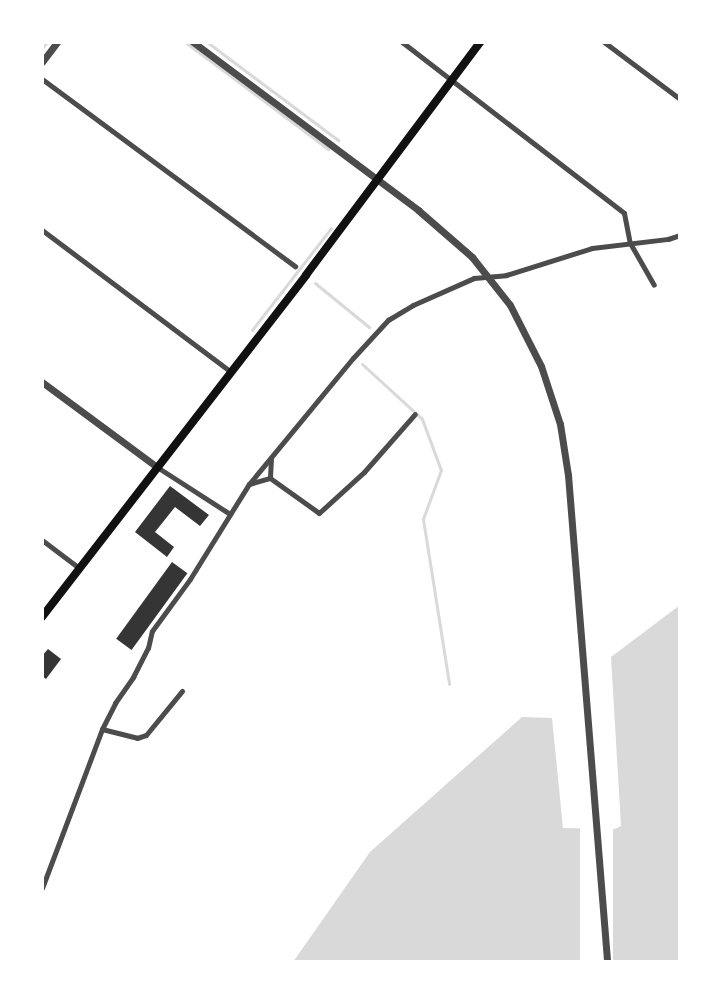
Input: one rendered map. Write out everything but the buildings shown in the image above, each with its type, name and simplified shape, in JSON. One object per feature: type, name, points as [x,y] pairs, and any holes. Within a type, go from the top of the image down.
[{"type":"main road","points":[[42,617],[231,372],[480,42]]},
{"type":"street","points":[[42,62],[57,42]]},
{"type":"street","points":[[193,42],[451,238],[490,276],[526,334],[548,385],[560,424],[569,486],[607,962]]},
{"type":"street","points":[[402,42],[624,213],[630,243],[654,285]]},
{"type":"street","points":[[604,42],[680,99]]},
{"type":"street","points":[[42,79],[295,266]]},
{"type":"street","points":[[42,230],[231,372]]},
{"type":"street","points":[[42,888],[102,729],[148,648],[152,631],[190,579],[249,484],[388,320],[413,305],[474,278],[506,275],[591,248],[680,235]]},
{"type":"street","points":[[42,382],[157,467],[230,514]]},
{"type":"street","points":[[270,478],[320,513],[364,472],[415,414]]},
{"type":"street","points":[[270,478],[271,456]]},
{"type":"street","points":[[249,484],[270,478]]},
{"type":"street","points":[[42,540],[79,568]]},
{"type":"street","points":[[102,729],[137,738],[146,735],[182,691]]},
{"type":"street","points":[[42,872],[49,874]]},
{"type":"shaded area","points":[[680,605],[680,962],[293,962],[370,852],[522,717],[552,718],[563,828],[615,829],[621,826],[611,657]]},
{"type":"pier","points":[[580,826],[613,826],[613,962],[580,962]]},
{"type":"waterway","points":[[42,48],[47,42]]},
{"type":"waterway","points":[[185,42],[328,149]]},
{"type":"waterway","points":[[207,42],[338,140]]},
{"type":"waterway","points":[[252,330],[331,228]]},
{"type":"waterway","points":[[315,283],[369,327]]},
{"type":"waterway","points":[[362,364],[422,419],[441,470],[423,519],[449,684]]}]
